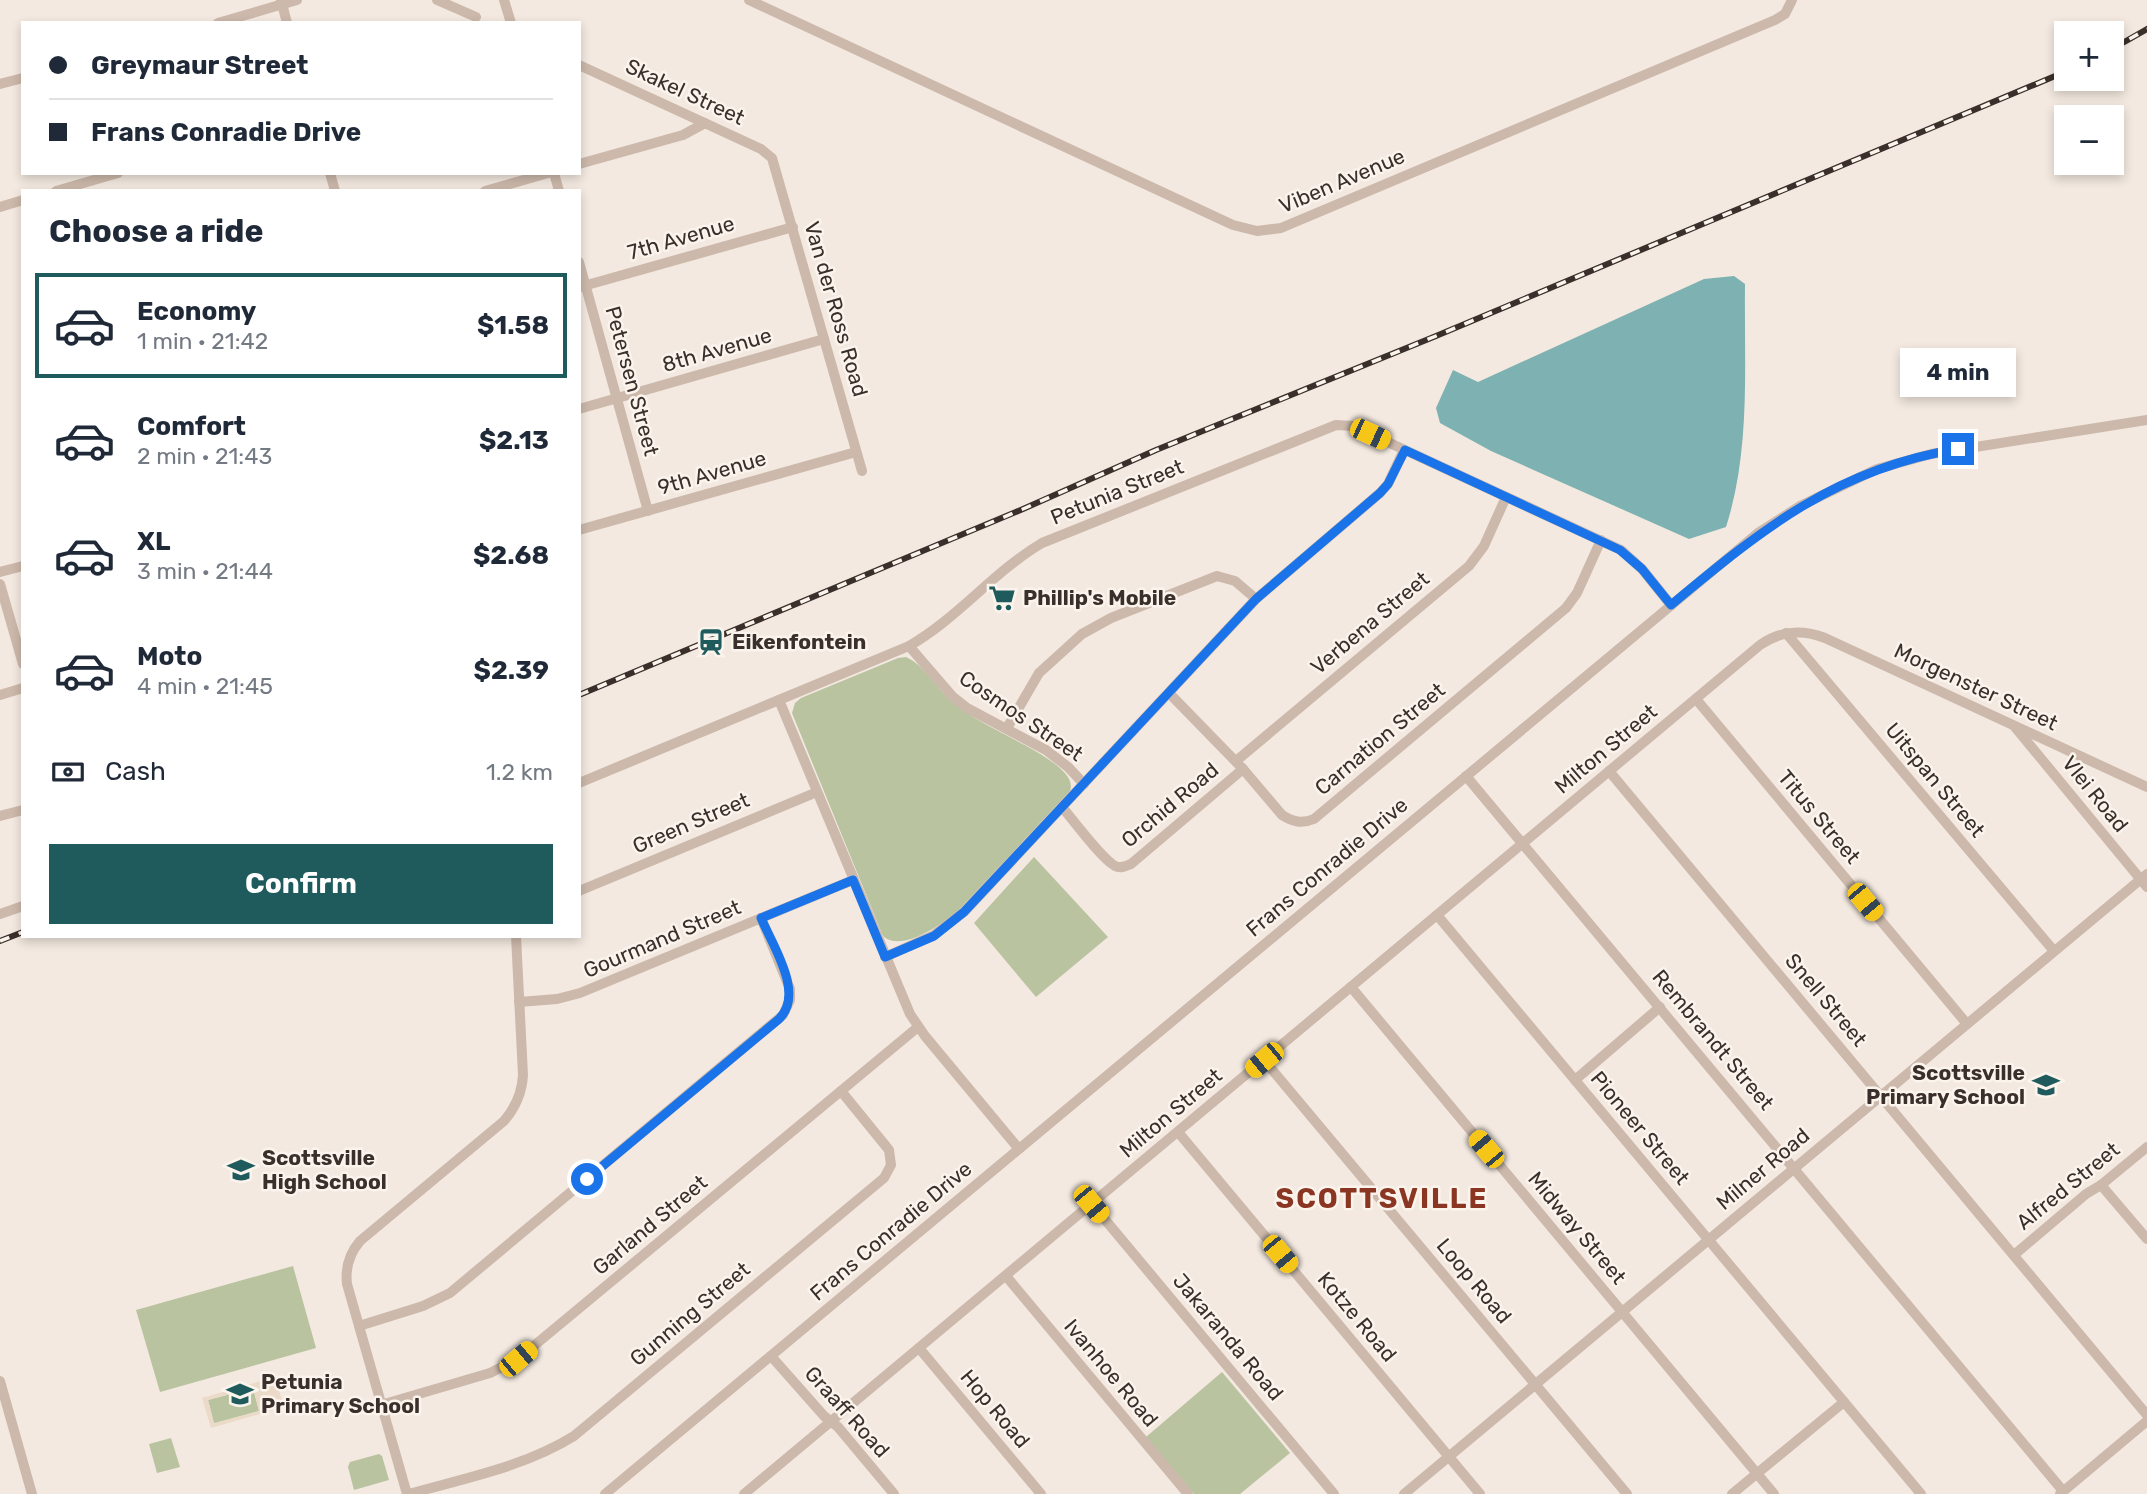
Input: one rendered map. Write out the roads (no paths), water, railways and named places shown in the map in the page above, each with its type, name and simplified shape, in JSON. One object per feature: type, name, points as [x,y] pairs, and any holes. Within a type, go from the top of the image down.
[{"type":"street","points":[[224,21],[282,2],[297,0]]},
{"type":"street","points":[[437,0],[476,17]]},
{"type":"street","points":[[504,0],[510,21]]},
{"type":"street","name":"Viben Avenue","points":[[749,0],[1233,225],[1265,231],[1281,229],[1775,20],[1785,14],[1792,0]]},
{"type":"street","points":[[282,2],[287,21]]},
{"type":"street","name":"Skakel Street","points":[[581,66],[761,149],[772,158]]},
{"type":"street","points":[[0,84],[21,79]]},
{"type":"street","points":[[581,163],[682,135],[705,123]]},
{"type":"street","name":"Van der Ross Road","points":[[772,158],[862,471]]},
{"type":"street","points":[[63,189],[111,175]]},
{"type":"street","points":[[492,189],[541,175]]},
{"type":"street","points":[[0,207],[21,201]]},
{"type":"street","name":"7th Avenue","points":[[583,286],[793,226]]},
{"type":"street","name":"Petersen Street","points":[[583,286],[648,511]]},
{"type":"street","name":"8th Avenue","points":[[581,408],[824,339]]},
{"type":"street","name":"Frans Conradie Drive","points":[[605,1494],[1758,533],[1800,506],[1877,469],[1931,454],[2147,420]]},
{"type":"street","name":"Petunia Street","points":[[581,782],[909,646],[937,630],[1026,552],[1042,543],[1336,425],[1353,426],[1601,540],[1629,556],[1671,605]]},
{"type":"street","points":[[885,957],[934,936],[949,926],[1256,599],[1380,493],[1388,484],[1405,450]]},
{"type":"street","name":"9th Avenue","points":[[581,529],[856,452]]},
{"type":"street","name":"Verbena Street","points":[[1240,765],[1469,566],[1484,546],[1506,497]]},
{"type":"street","name":"Carnation Street","points":[[1169,694],[1290,820],[1306,822],[1314,819],[1566,608],[1577,593],[1601,540]]},
{"type":"street","points":[[0,572],[21,567]]},
{"type":"street","points":[[1007,728],[1039,673],[1082,634],[1111,618],[1217,576],[1235,581],[1256,599]]},
{"type":"street","points":[[0,584],[21,657]]},
{"type":"street","name":"Morgenster Street","points":[[1786,633],[1806,632],[1825,638],[2147,787]]},
{"type":"street","name":"Milton Street","points":[[744,1494],[1760,645],[1786,633]]},
{"type":"street","name":"Uitspan Street","points":[[1786,633],[2054,951]]},
{"type":"street","name":"Cosmos Street","points":[[909,646],[953,698],[1046,750],[1084,784]]},
{"type":"street","points":[[0,695],[21,689]]},
{"type":"street","name":"Titus Street","points":[[1696,699],[1967,1024]]},
{"type":"street","points":[[779,700],[903,1000],[918,1027],[1019,1149]]},
{"type":"street","name":"Vlei Road","points":[[2013,725],[2145,880]]},
{"type":"street","name":"Orchid Road","points":[[1062,807],[1114,866],[1121,868],[1131,864],[1240,765]]},
{"type":"street","name":"Snell Street","points":[[1609,771],[2147,1415]]},
{"type":"street","name":"Rembrandt Street","points":[[1466,776],[2061,1492]]},
{"type":"street","name":"Green Street","points":[[581,890],[817,792]]},
{"type":"street","points":[[0,816],[21,811]]},
{"type":"street","name":"Gourmand Street","points":[[519,1002],[556,999],[580,993],[853,880]]},
{"type":"street","name":"Milner Road","points":[[1404,1494],[2054,951],[2145,880]]},
{"type":"street","points":[[0,914],[21,907]]},
{"type":"street","name":"Pioneer Street","points":[[1437,915],[1921,1494]]},
{"type":"street","points":[[359,1326],[423,1306],[450,1293],[783,1015],[790,1000],[790,989],[761,918]]},
{"type":"street","points":[[408,1494],[346,1276],[349,1259],[355,1247],[504,1121],[518,1099],[523,1075],[516,938]]},
{"type":"street","name":"Midway Street","points":[[1351,987],[1774,1494]]},
{"type":"street","points":[[1574,1080],[1660,1007]]},
{"type":"street","name":"Garland Street","points":[[381,1405],[491,1373],[518,1359],[918,1027]]},
{"type":"street","name":"Loop Road","points":[[1264,1060],[1627,1494]]},
{"type":"street","name":"Gunning Street","points":[[408,1494],[523,1461],[574,1436],[884,1178],[891,1165],[889,1150],[841,1091]]},
{"type":"street","name":"Kotze Road","points":[[1178,1132],[1480,1494]]},
{"type":"street","name":"Alfred Street","points":[[2014,1255],[2147,1147]]},
{"type":"street","points":[[2101,1185],[2147,1239]]},
{"type":"street","name":"Jakaranda Road","points":[[1091,1204],[1334,1494]]},
{"type":"street","name":"Ivanhoe Road","points":[[1006,1276],[1188,1494]]},
{"type":"street","name":"Hop Road","points":[[919,1348],[1041,1494]]},
{"type":"street","name":"Graaff Road","points":[[771,1356],[894,1494]]},
{"type":"street","points":[[0,1381],[5,1415],[32,1494]]},
{"type":"street","points":[[1732,1494],[1844,1402]]},
{"type":"street","points":[[2061,1492],[2147,1421]]},
{"type":"water","points":[[1734,276],[1745,284],[1745,407],[1739,468],[1726,527],[1689,539],[1491,451],[1440,423],[1436,408],[1453,370],[1478,382],[1704,279]]},
{"type":"railway","points":[[2124,42],[2147,29]]},
{"type":"railway","points":[[581,694],[1023,509],[1156,450],[1436,336],[2054,76]]},
{"type":"railway","points":[[0,941],[21,933]]},
{"type":"place","name":"Phillip's Mobile","points":[[1002,598]]},
{"type":"place","name":"Eikenfontein","points":[[711,642]]},
{"type":"place","name":"Scottsville Primary School","points":[[2046,1085]]},
{"type":"place","name":"Scottsville High School","points":[[241,1170]]},
{"type":"place","name":"Petunia Primary School","points":[[240,1394]]},
{"type":"district","name":"SCOTTSVILLE","points":[[1382,1198]]}]
